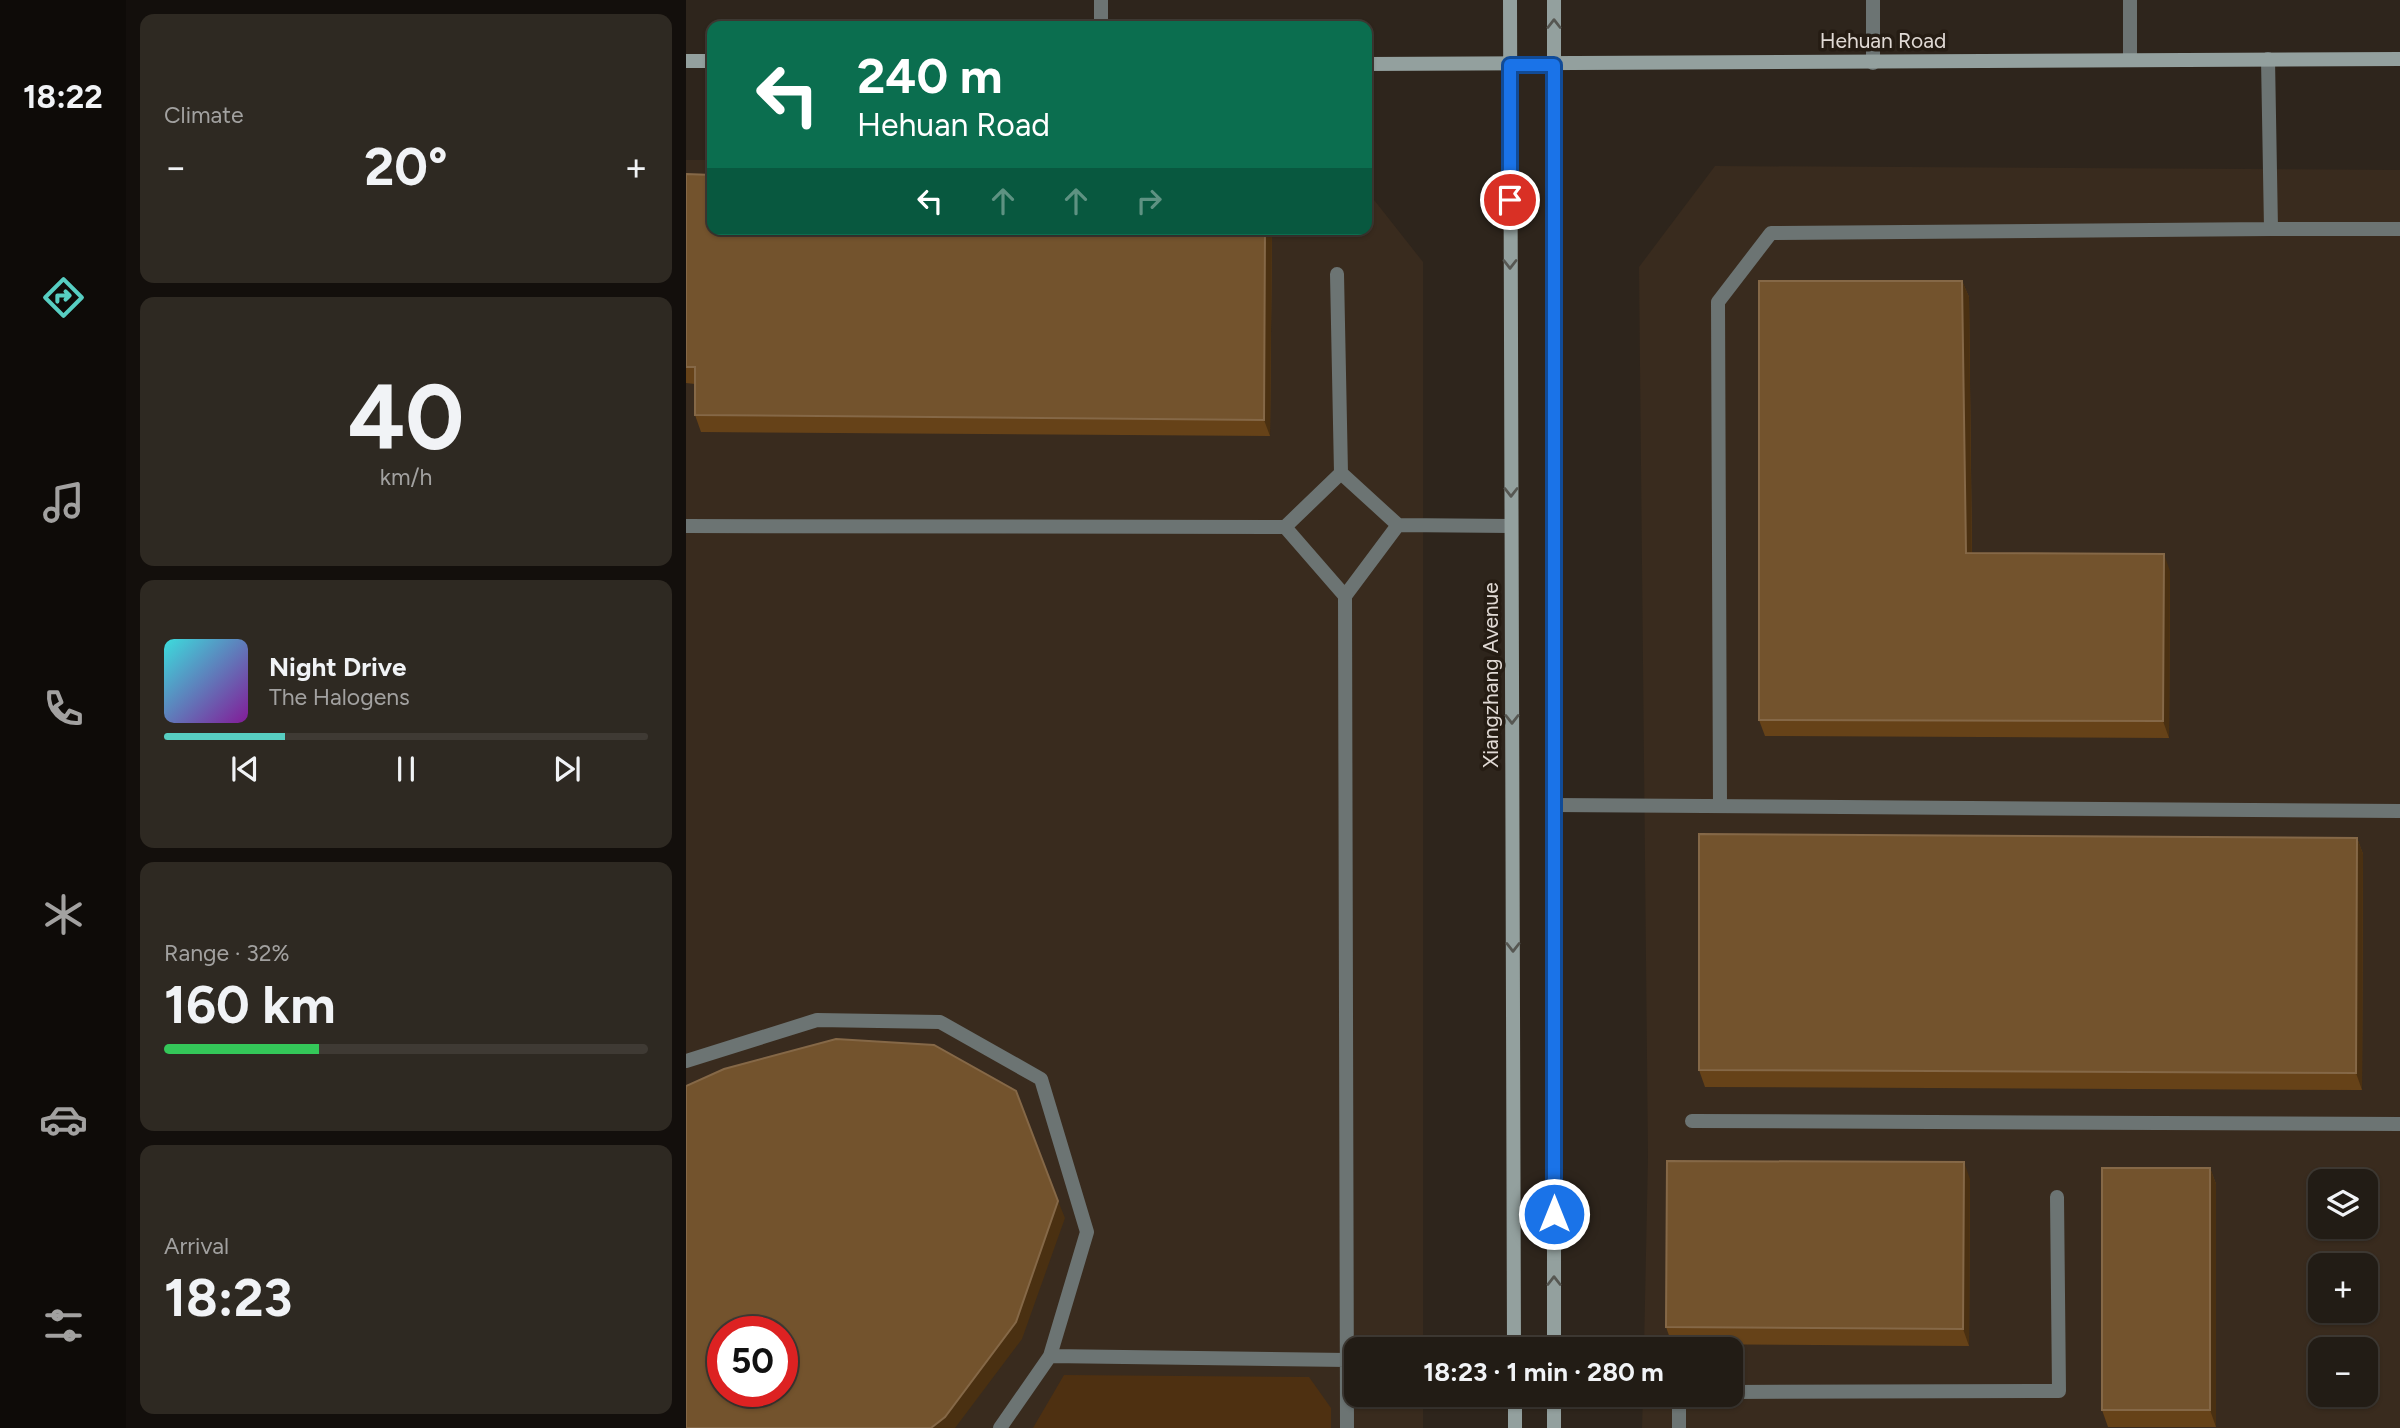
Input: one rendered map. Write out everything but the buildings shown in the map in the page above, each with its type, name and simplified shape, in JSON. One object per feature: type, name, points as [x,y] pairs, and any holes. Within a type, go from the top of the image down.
[{"type":"main road","name":"Xiangzhang Avenue","points":[[1510,0],[1514,1337]]},
{"type":"main road","points":[[1554,0],[1554,1337]]},
{"type":"main road","name":"Hehuan Road","points":[[1372,64],[2400,59]]},
{"type":"main road","points":[[686,61],[707,61]]},
{"type":"main road","points":[[1515,1407],[1515,1428]]},
{"type":"main road","points":[[1554,1407],[1554,1428]]},
{"type":"lane","points":[[1101,0],[1101,21]]},
{"type":"lane","points":[[1873,0],[1873,62]]},
{"type":"lane","points":[[2130,0],[2130,60]]},
{"type":"lane","points":[[2268,59],[2271,229]]},
{"type":"lane","points":[[1720,806],[1718,302],[1771,233],[2400,229]]},
{"type":"lane","points":[[686,526],[1285,527],[1340,473],[1337,274]]},
{"type":"lane","points":[[1340,473],[1398,525],[1511,526]]},
{"type":"lane","points":[[1347,1337],[1345,596],[1398,525]]},
{"type":"lane","points":[[1285,527],[1345,596]]},
{"type":"lane","points":[[1554,805],[2400,811]]},
{"type":"lane","points":[[686,1061],[817,1020],[940,1022],[1041,1079],[1087,1232],[1050,1356],[1000,1428]]},
{"type":"lane","points":[[1692,1121],[2400,1124]]},
{"type":"lane","points":[[1743,1392],[2059,1391],[2057,1197]]},
{"type":"lane","points":[[1050,1356],[1344,1360]]},
{"type":"lane","points":[[1347,1407],[1347,1428]]},
{"type":"lane","points":[[1679,1407],[1679,1428]]},
{"type":"shaded area","points":[[686,160],[707,160],[707,235],[1372,235],[1372,197],[1423,262],[1423,1337],[1344,1337],[1344,1407],[1423,1407],[1423,1428],[686,1428]]},
{"type":"shaded area","points":[[1715,166],[2400,170],[2400,1428],[1642,1428],[1643,1407],[1743,1407],[1743,1337],[1644,1337],[1648,1157],[1639,267]]},
{"type":"shaded area","points":[[1064,1375],[1309,1377],[1331,1408],[1331,1428],[1033,1428]]},
{"type":"route","points":[[1510,200],[1510,65],[1554,65],[1554,1214]]}]
